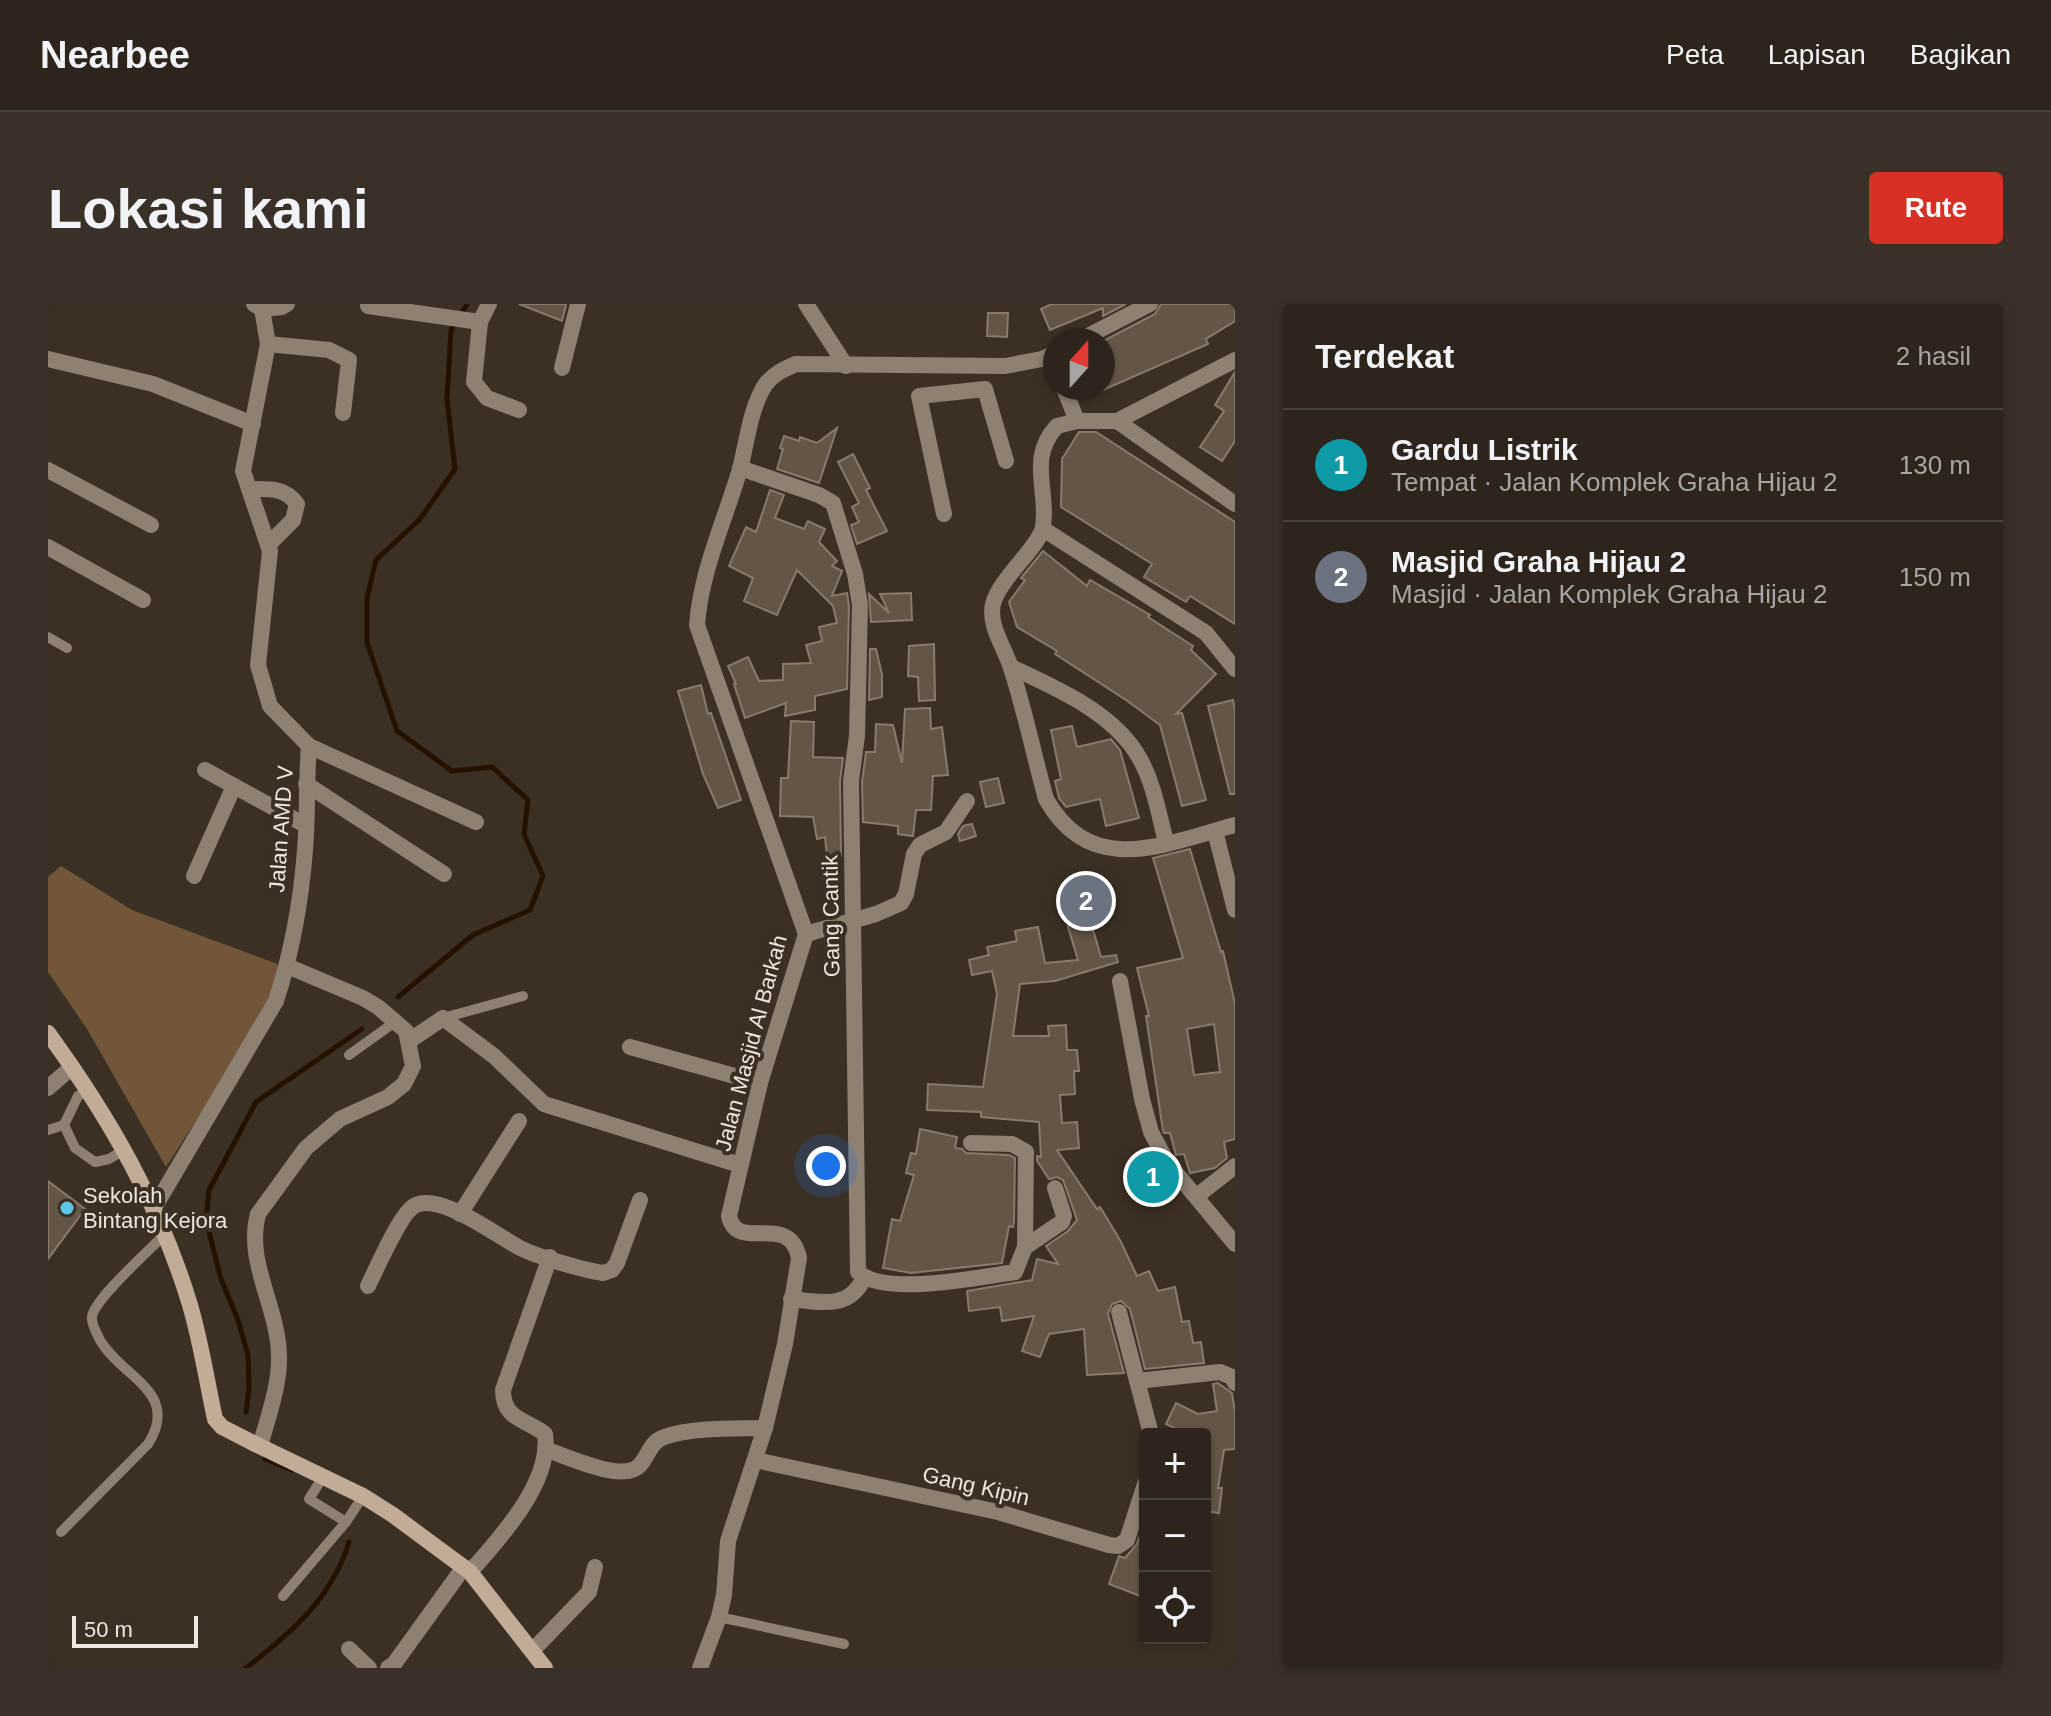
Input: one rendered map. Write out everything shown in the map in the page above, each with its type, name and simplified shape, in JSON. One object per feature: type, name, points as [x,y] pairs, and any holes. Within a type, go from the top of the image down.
[{"type":"main road","points":[[48,1033],[89,1090],[154,1208],[190,1306],[215,1419],[222,1427],[393,1515],[467,1569],[545,1668]]},
{"type":"street","points":[[258,306],[282,307],[287,304]]},
{"type":"street","points":[[489,304],[473,322],[474,382],[487,398],[519,410]]},
{"type":"street","points":[[562,368],[578,304]]},
{"type":"street","points":[[806,304],[829,341],[852,366]]},
{"type":"street","points":[[1103,328],[1150,304]]},
{"type":"street","name":"Jalan AMD V","points":[[154,1208],[276,1001],[287,966],[298,908],[305,848],[309,746],[270,706],[258,665],[270,551],[243,471],[268,344],[258,306]]},
{"type":"street","points":[[368,306],[473,322]]},
{"type":"street","points":[[818,365],[829,341]]},
{"type":"street","points":[[268,344],[329,350],[349,360],[343,413]]},
{"type":"street","points":[[48,359],[153,384],[253,424]]},
{"type":"street","name":"Jalan Masjid Al Barkah","points":[[700,1668],[724,1595],[728,1541],[765,1428],[785,1344],[799,1258],[792,1239],[778,1234],[741,1232],[730,1223],[729,1216],[760,1083],[806,934],[697,625],[700,593],[740,468],[756,404],[765,386],[781,370],[796,364],[1005,366],[1043,359]]},
{"type":"street","points":[[1235,360],[1117,421],[1077,421],[1057,426],[1043,450],[1043,529],[997,592],[993,603],[993,624],[1011,667],[1046,799],[1055,816],[1080,837],[1107,849],[1124,852],[1235,825]]},
{"type":"street","points":[[943,367],[949,392]]},
{"type":"street","points":[[944,514],[919,396],[985,389],[1006,461]]},
{"type":"street","points":[[1069,400],[1077,421]]},
{"type":"street","points":[[1117,421],[1235,504]]},
{"type":"street","name":"Gang Cantik","points":[[740,468],[819,495],[833,503],[855,574],[860,605],[857,736],[851,781],[858,1272],[864,1278]]},
{"type":"street","points":[[48,470],[151,525]]},
{"type":"street","points":[[249,489],[276,489],[291,494],[297,504],[293,520],[268,545]]},
{"type":"street","points":[[1043,529],[1206,633],[1235,669]]},
{"type":"street","points":[[48,547],[143,600]]},
{"type":"street","points":[[1011,667],[1091,709],[1133,748],[1150,780],[1166,842]]},
{"type":"street","points":[[309,746],[476,822]]},
{"type":"street","points":[[205,770],[305,825]]},
{"type":"street","points":[[306,784],[444,874]]},
{"type":"street","points":[[194,876],[234,786]]},
{"type":"street","points":[[806,934],[876,914],[901,903],[906,894],[914,854],[920,845],[946,832],[967,801]]},
{"type":"street","points":[[1215,831],[1235,910]]},
{"type":"street","points":[[256,1445],[273,1400],[279,1356],[275,1323],[255,1249],[258,1214],[306,1148],[340,1119],[388,1097],[404,1084],[413,1066],[406,1031],[395,1022],[363,998],[287,966]]},
{"type":"street","points":[[1120,981],[1151,1132],[1167,1162],[1235,1244]]},
{"type":"street","points":[[409,1041],[443,1018],[494,1056],[544,1104],[740,1165]]},
{"type":"street","points":[[630,1047],[760,1083]]},
{"type":"street","points":[[48,1088],[72,1067]]},
{"type":"street","points":[[460,1214],[519,1121]]},
{"type":"street","points":[[791,1299],[836,1301],[853,1295],[864,1278],[898,1284],[954,1282],[1015,1272],[1025,1247],[1026,1152],[1012,1144],[971,1143]]},
{"type":"street","points":[[1197,1196],[1235,1166]]},
{"type":"street","points":[[1025,1247],[1062,1222],[1064,1216],[1055,1188]]},
{"type":"street","points":[[368,1286],[412,1208],[423,1202],[460,1214],[523,1249],[608,1273],[617,1263],[640,1200]]},
{"type":"street","points":[[388,1668],[527,1500],[539,1474],[546,1446],[545,1434],[507,1411],[503,1390],[550,1257]]},
{"type":"street","points":[[1119,1312],[1149,1428]]},
{"type":"street","points":[[1137,1381],[1220,1372],[1227,1373],[1235,1383]]},
{"type":"street","points":[[546,1446],[598,1467],[628,1472],[639,1467],[655,1442],[662,1437],[696,1431],[765,1428]]},
{"type":"street","name":"Gang Kipin","points":[[755,1460],[986,1509],[1118,1546],[1127,1540],[1140,1500]]},
{"type":"street","points":[[533,1650],[589,1592],[595,1567]]},
{"type":"street","points":[[349,1649],[369,1668]]},
{"type":"lane","points":[[48,637],[67,648]]},
{"type":"lane","points":[[443,1018],[523,996]]},
{"type":"lane","points":[[349,1055],[395,1022]]},
{"type":"lane","points":[[48,1130],[64,1125],[78,1096],[89,1090]]},
{"type":"lane","points":[[64,1125],[75,1148],[95,1162],[109,1159],[124,1150]]},
{"type":"lane","points":[[61,1532],[148,1444],[156,1432],[159,1418],[157,1405],[148,1388],[111,1358],[96,1333],[92,1317],[99,1300],[165,1234]]},
{"type":"lane","points":[[322,1479],[309,1499],[348,1520]]},
{"type":"lane","points":[[283,1596],[348,1520],[361,1499]]},
{"type":"lane","points":[[719,1617],[844,1644]]},
{"type":"shaded area","points":[[61,866],[132,910],[283,966],[254,1031],[166,1167],[87,1029],[48,972],[48,877]]},
{"type":"building","points":[[519,304],[565,304],[566,305],[562,321]]},
{"type":"building","points":[[1052,304],[1126,304],[1103,316],[1103,308],[1055,328],[1049,328],[1041,309]]},
{"type":"building","points":[[1161,304],[1235,304],[1235,321],[1206,339],[1208,344],[1115,385],[1115,335],[1155,314]]},
{"type":"building","points":[[988,313],[1008,313],[1007,337],[987,336]]},
{"type":"building","points":[[1235,372],[1235,441],[1222,461],[1200,447],[1224,411],[1215,405]]},
{"type":"building","points":[[837,428],[819,483],[777,469],[784,436],[817,443]]},
{"type":"building","points":[[1079,432],[1096,432],[1235,522],[1235,624],[1190,596],[1186,602],[1144,577],[1152,564],[1061,507],[1062,459]]},
{"type":"building","points":[[853,454],[870,488],[866,490],[887,531],[857,544],[851,525],[859,522],[852,507],[859,503],[838,462]]},
{"type":"building","points":[[770,490],[784,495],[775,518],[804,529],[808,521],[825,529],[819,542],[837,561],[832,566],[842,571],[832,596],[847,593],[847,689],[815,696],[815,710],[785,716],[786,703],[745,718],[728,666],[748,657],[759,681],[783,680],[783,664],[811,663],[806,645],[822,641],[819,627],[837,623],[833,606],[797,570],[777,615],[744,601],[753,578],[729,566],[746,527],[756,532]]},
{"type":"building","points":[[1043,551],[1087,586],[1090,580],[1150,615],[1148,617],[1193,646],[1191,650],[1216,674],[1176,714],[1182,713],[1206,800],[1182,806],[1160,725],[1055,654],[1057,651],[1017,627],[1009,602],[1025,580],[1021,578]]},
{"type":"building","points":[[911,593],[912,620],[871,622],[869,594],[889,613],[880,594]]},
{"type":"building","points":[[934,644],[935,700],[919,701],[918,677],[908,676],[909,646]]},
{"type":"building","points":[[870,649],[876,649],[882,674],[882,697],[869,700]]},
{"type":"building","points":[[701,685],[708,714],[711,713],[741,800],[718,808],[703,774],[678,691]]},
{"type":"building","points":[[1233,700],[1235,794],[1230,794],[1208,706]]},
{"type":"building","points":[[930,708],[931,729],[942,727],[948,775],[933,776],[931,810],[916,810],[913,836],[898,834],[898,826],[863,822],[862,782],[866,752],[875,752],[876,724],[893,725],[902,763],[905,709]]},
{"type":"building","points":[[791,721],[814,722],[813,757],[843,758],[840,781],[841,856],[827,857],[825,837],[817,839],[813,817],[780,816],[781,778],[788,778]]},
{"type":"building","points":[[1072,726],[1077,747],[1111,739],[1120,750],[1139,818],[1106,826],[1100,799],[1066,807],[1059,798],[1055,781],[1061,779],[1051,730]]},
{"type":"building","points":[[998,778],[1004,803],[986,807],[980,782]]},
{"type":"building","points":[[972,824],[976,836],[960,841],[958,834],[963,826]]},
{"type":"building","points":[[1190,849],[1223,951],[1235,1004],[1235,1139],[1224,1142],[1227,1158],[1215,1168],[1190,1173],[1184,1154],[1176,1155],[1170,1133],[1163,1131],[1146,1016],[1149,1016],[1137,968],[1183,958],[1153,858]],"holes":[[[1214,1024],[1220,1072],[1194,1075],[1187,1029]]]},
{"type":"building","points":[[1088,878],[1094,884],[1103,885],[1102,920],[1090,919],[1101,957],[1116,955],[1118,962],[1055,981],[1020,984],[1013,1036],[1049,1036],[1048,1026],[1066,1025],[1067,1050],[1077,1050],[1079,1071],[1074,1071],[1075,1094],[1060,1095],[1062,1123],[1077,1122],[1079,1148],[1057,1150],[1097,1209],[1100,1207],[1137,1276],[1149,1271],[1158,1291],[1175,1287],[1182,1322],[1189,1321],[1193,1343],[1201,1342],[1204,1363],[1145,1369],[1130,1309],[1121,1301],[1112,1304],[1108,1314],[1124,1373],[1087,1375],[1084,1329],[1049,1334],[1040,1357],[1022,1351],[1034,1316],[1002,1321],[1000,1307],[969,1311],[967,1291],[1032,1280],[1037,1259],[1058,1264],[1046,1246],[1068,1231],[1077,1220],[1063,1180],[1057,1177],[1049,1179],[1037,1161],[1037,1156],[1041,1157],[1039,1122],[981,1117],[981,1112],[927,1110],[928,1084],[983,1087],[997,994],[992,971],[972,975],[969,960],[989,955],[987,947],[1017,941],[1015,931],[1038,927],[1045,963],[1078,960],[1068,927],[1068,882],[1083,882]]},
{"type":"building","points":[[920,1129],[957,1137],[955,1148],[966,1153],[1015,1158],[1014,1222],[1013,1227],[1009,1226],[1002,1263],[911,1273],[883,1268],[892,1219],[900,1221],[914,1175],[906,1173],[911,1153],[916,1154]]},
{"type":"building","points":[[48,1181],[85,1209],[48,1259]]},
{"type":"building","points":[[1218,1383],[1232,1393],[1235,1412],[1235,1449],[1224,1450],[1218,1488],[1222,1488],[1219,1513],[1211,1512],[1211,1428],[1174,1428],[1166,1424],[1176,1403],[1198,1414],[1217,1411],[1213,1384]]},
{"type":"building","points":[[1139,1538],[1139,1596],[1109,1584],[1119,1556],[1125,1558]]},
{"type":"waterway","points":[[461,315],[467,304]]},
{"type":"waterway","points":[[398,997],[473,935],[530,910],[543,876],[524,834],[528,800],[492,767],[452,771],[397,731],[367,642],[367,598],[376,560],[420,519],[455,469],[447,399],[451,330],[455,323]]},
{"type":"waterway","points":[[246,1412],[248,1355],[221,1279],[206,1220],[209,1190],[256,1102],[362,1029]]},
{"type":"waterway","points":[[265,1459],[292,1470]]},
{"type":"waterway","points":[[246,1668],[308,1613],[332,1580],[349,1542]]},
{"type":"place","name":"Masjid Graha Hijau 2","points":[[1086,901]]},
{"type":"place","name":"Gardu Listrik","points":[[1153,1177]]},
{"type":"place","name":"Sekolah Bintang Kejora","points":[[67,1208]]}]
